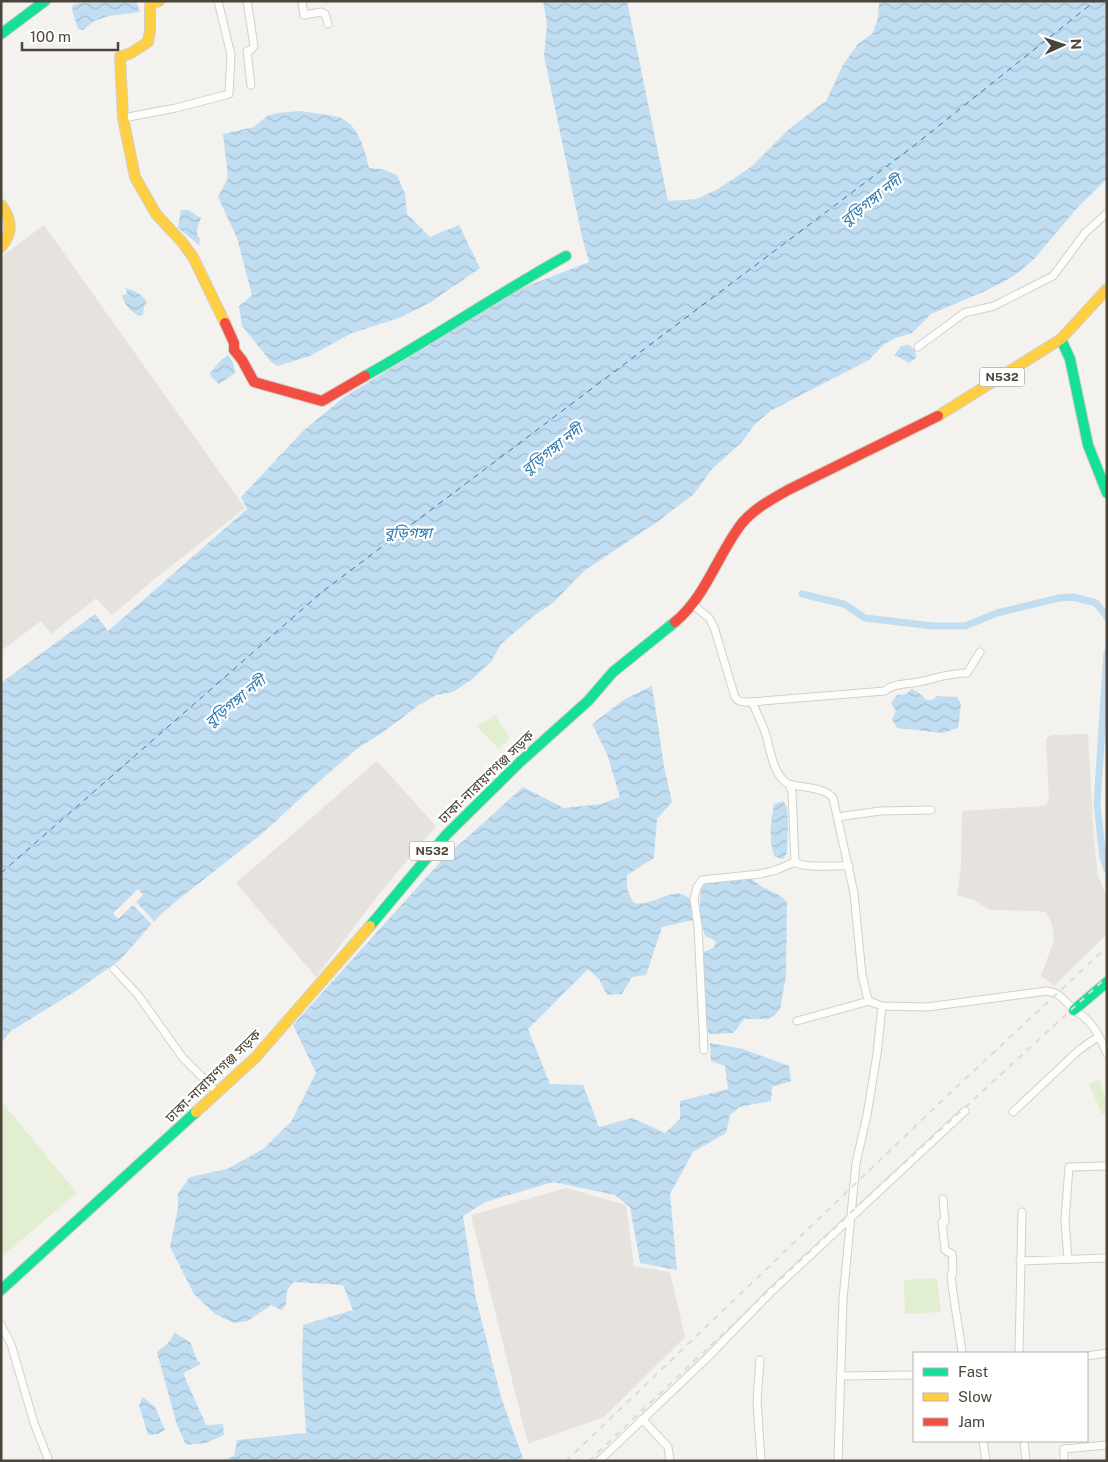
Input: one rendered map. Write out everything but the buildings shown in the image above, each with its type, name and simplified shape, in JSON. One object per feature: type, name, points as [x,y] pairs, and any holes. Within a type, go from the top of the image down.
[{"type":"main road","points":[[3,28],[45,1]]},
{"type":"main road","points":[[159,1],[150,4],[148,42],[131,53],[120,57],[123,118],[135,177],[156,214],[193,257],[225,322],[234,343],[234,350],[254,382],[322,401],[420,345],[566,256]]},
{"type":"main road","points":[[1,205],[10,220],[11,229],[9,237],[1,247]]},
{"type":"main road","points":[[1,215],[4,224],[1,236]]},
{"type":"main road","name":"N532","points":[[1061,339],[1107,289]]},
{"type":"main road","points":[[1061,339],[1067,348],[1072,365],[1078,405],[1090,453],[1107,493]]},
{"type":"main road","name":"ঢাকা-নারায়ণগঞ্জ সড়ক","points":[[1,1290],[179,1127],[207,1104],[217,1092],[255,1058],[307,1000],[446,835],[520,762],[588,702],[614,672],[683,615],[707,583],[737,529],[749,516],[767,502],[788,490],[940,415],[1061,339]]},
{"type":"main road","points":[[1074,1010],[1107,982]]},
{"type":"street","points":[[123,118],[176,108],[229,94],[230,54],[218,1]]},
{"type":"street","points":[[247,1],[254,46],[251,50],[246,51],[251,85]]},
{"type":"street","points":[[302,1],[304,15],[321,12],[326,14],[328,24]]},
{"type":"street","points":[[918,347],[964,313],[994,306],[1053,276],[1085,233],[1107,214]]},
{"type":"street","points":[[692,604],[710,618],[736,700],[740,702],[885,691],[889,687],[940,675],[967,673],[980,652]]},
{"type":"street","points":[[751,702],[766,734],[773,762],[780,775],[789,784],[792,792],[796,862]]},
{"type":"street","points":[[789,784],[829,793],[832,798],[849,866],[855,900],[862,975],[869,1001]]},
{"type":"street","points":[[837,817],[880,811],[931,810]]},
{"type":"street","points":[[704,1050],[698,926],[694,899],[697,887],[702,880],[760,874],[796,862],[804,866],[849,866]]},
{"type":"street","points":[[114,969],[138,995],[184,1058],[217,1092]]},
{"type":"street","points":[[797,1021],[869,1001],[882,1006],[927,1007],[1047,990],[1061,995],[1074,1010],[1085,1018],[1099,1036],[1107,1054]]},
{"type":"street","points":[[838,1461],[843,1299],[856,1163],[867,1115],[877,1054],[882,1006]]},
{"type":"street","points":[[1013,1112],[1079,1050],[1099,1036]]},
{"type":"street","points":[[599,1461],[706,1359],[770,1293],[964,1111]]},
{"type":"street","points":[[1068,1259],[1065,1221],[1069,1167],[1107,1166]]},
{"type":"street","points":[[943,1199],[943,1235],[945,1250],[952,1254],[953,1296],[956,1305],[962,1352]]},
{"type":"street","points":[[1019,1352],[1022,1212]]},
{"type":"street","points":[[1020,1260],[1107,1258]]},
{"type":"street","points":[[1,1326],[12,1344],[34,1423],[49,1461]]},
{"type":"street","points":[[1088,1356],[1107,1353]]},
{"type":"street","points":[[760,1360],[757,1401],[761,1461]]},
{"type":"street","points":[[840,1376],[913,1375]]},
{"type":"street","points":[[642,1419],[668,1447],[670,1461]]},
{"type":"street","points":[[983,1442],[986,1461]]},
{"type":"street","points":[[1024,1442],[1026,1461]]},
{"type":"street","points":[[1064,1461],[1064,1449],[1107,1445]]},
{"type":"shaded area","points":[[44,225],[245,508],[112,615],[96,598],[51,634],[41,621],[1,651],[1,257]]},
{"type":"shaded area","points":[[1088,734],[1094,841],[1098,876],[1107,897],[1107,934],[1054,986],[1041,976],[1054,940],[1052,924],[1046,912],[990,910],[974,900],[957,895],[961,867],[962,811],[1044,806],[1049,799],[1046,739],[1053,735]]},
{"type":"shaded area","points":[[377,761],[436,826],[380,893],[316,977],[236,883]]},
{"type":"shaded area","points":[[566,1188],[626,1205],[634,1266],[670,1272],[685,1337],[604,1417],[528,1444],[471,1215]]},
{"type":"green space","points":[[495,715],[510,738],[499,749],[477,727]]},
{"type":"green space","points":[[1099,1080],[1107,1104],[1107,1114],[1102,1114],[1089,1084]]},
{"type":"green space","points":[[1,1101],[77,1193],[1,1257]]},
{"type":"green space","points":[[937,1278],[941,1312],[905,1314],[904,1280]]},
{"type":"water","points":[[104,1],[136,1],[140,12],[109,16],[94,21],[83,30],[78,29],[72,10],[73,5]]},
{"type":"water","name":"বুড়িগঙ্গা","points":[[543,1],[627,1],[668,201],[696,199],[718,189],[751,167],[789,129],[826,101],[843,65],[858,44],[873,33],[878,18],[879,1],[1107,1],[1107,179],[1078,207],[1035,258],[1019,272],[983,292],[931,314],[912,333],[893,339],[883,345],[869,360],[772,410],[755,424],[741,443],[712,469],[694,494],[657,522],[584,571],[554,602],[535,615],[501,644],[491,662],[471,680],[453,692],[436,695],[419,705],[382,733],[358,748],[264,832],[158,917],[120,960],[76,991],[11,1031],[1,1043],[1,683],[95,614],[108,631],[247,509],[241,497],[303,431],[343,398],[508,296],[525,287],[589,262],[582,237],[544,56],[547,24]]},
{"type":"water","points":[[300,111],[338,117],[351,125],[363,146],[369,168],[382,169],[397,175],[405,194],[407,214],[430,237],[459,225],[480,268],[431,302],[399,318],[352,333],[310,356],[278,366],[271,362],[242,326],[239,306],[252,295],[237,238],[218,197],[228,178],[223,134],[254,127],[267,116],[277,113]]},
{"type":"water","points":[[181,210],[188,210],[201,218],[197,231],[200,239],[199,245],[178,228]]},
{"type":"water","points":[[126,288],[138,293],[147,302],[144,306],[143,315],[139,316],[126,305],[122,295],[127,294]]},
{"type":"water","points":[[909,345],[915,350],[916,358],[909,363],[894,356],[901,346]]},
{"type":"water","points":[[228,355],[233,362],[235,373],[219,384],[211,377],[210,373]]},
{"type":"water","points":[[652,686],[664,766],[672,802],[657,819],[654,858],[627,875],[627,886],[634,903],[647,902],[675,894],[681,894],[692,899],[693,920],[662,927],[646,975],[632,977],[622,994],[607,995],[599,979],[588,969],[528,1029],[550,1084],[583,1085],[599,1127],[632,1118],[665,1133],[680,1119],[680,1101],[728,1089],[725,1066],[711,1061],[710,1043],[743,1049],[789,1066],[791,1081],[772,1087],[771,1101],[739,1107],[730,1115],[726,1133],[693,1152],[670,1194],[677,1270],[640,1263],[630,1207],[615,1195],[553,1182],[485,1202],[463,1216],[476,1299],[501,1397],[524,1461],[219,1461],[234,1456],[237,1440],[306,1433],[302,1369],[303,1325],[353,1310],[343,1285],[294,1282],[287,1291],[286,1304],[281,1310],[271,1305],[248,1321],[234,1323],[215,1314],[194,1294],[170,1247],[178,1208],[178,1193],[190,1177],[227,1169],[263,1149],[291,1122],[316,1073],[293,1025],[442,860],[523,787],[564,808],[601,804],[620,797],[607,754],[592,724],[625,699]]},
{"type":"water","points":[[912,689],[926,700],[932,700],[937,696],[957,697],[961,704],[958,728],[943,733],[897,728],[892,719],[896,711],[891,703],[897,695],[906,694]]},
{"type":"water","points":[[783,801],[787,807],[788,822],[787,853],[783,859],[775,857],[771,845],[771,831],[774,804]]},
{"type":"water","points":[[750,878],[787,902],[786,976],[780,1009],[774,1016],[768,1019],[744,1019],[732,1033],[709,1034],[704,1007],[703,959],[704,952],[713,948],[716,943],[705,936],[703,929],[700,910],[702,884],[717,879]]},
{"type":"water","points":[[175,1333],[190,1342],[197,1360],[201,1364],[183,1373],[206,1425],[223,1424],[224,1435],[206,1443],[186,1445],[177,1425],[157,1352],[168,1343]]},
{"type":"water","points":[[143,1397],[155,1407],[165,1430],[158,1434],[148,1435],[139,1405]]},
{"type":"pier","points":[[138,889],[143,895],[136,902],[156,923],[153,926],[133,905],[118,919],[113,913]]},
{"type":"waterway","points":[[802,594],[844,604],[865,618],[933,626],[965,626],[997,613],[1059,598],[1073,597],[1096,603],[1107,618]]},
{"type":"waterway","points":[[1107,652],[1097,804],[1103,858],[1107,870]]},
{"type":"ferry route","points":[[1,873],[322,592],[911,148],[1095,1]]},
{"type":"railway","points":[[566,1461],[949,1094],[1107,947]]},
{"type":"railway","points":[[589,1461],[865,1199],[1107,977]]},
{"type":"traffic: fast","points":[[1,34],[45,1]]},
{"type":"traffic: fast","points":[[365,376],[566,256]]},
{"type":"traffic: fast","points":[[1061,339],[1070,359],[1088,445],[1107,493]]},
{"type":"traffic: fast","points":[[370,926],[446,835],[520,762],[588,701],[613,672],[675,622]]},
{"type":"traffic: fast","points":[[1074,1010],[1107,982]]},
{"type":"traffic: fast","points":[[1,1290],[196,1112]]},
{"type":"traffic: slow","points":[[159,1],[150,5],[148,42],[131,53],[120,57],[123,118],[135,177],[156,214],[193,257],[225,323]]},
{"type":"traffic: slow","points":[[1,205],[5,210],[10,226],[8,236],[1,247]]},
{"type":"traffic: slow","points":[[938,416],[1061,339],[1107,289]]},
{"type":"traffic: slow","points":[[196,1112],[255,1058],[370,926]]},
{"type":"traffic: jam","points":[[225,323],[234,343],[234,350],[254,382],[322,401],[365,376]]},
{"type":"traffic: jam","points":[[675,622],[694,602],[729,542],[753,512],[788,490],[938,416]]},
{"type":"water label","name":"বুড়িগঙ্গা নদী","points":[[871,200]]},
{"type":"water label","name":"বুড়িগঙ্গা নদী","points":[[552,449]]},
{"type":"water label","name":"বুড়িগঙ্গা নদী","points":[[235,701]]}]
